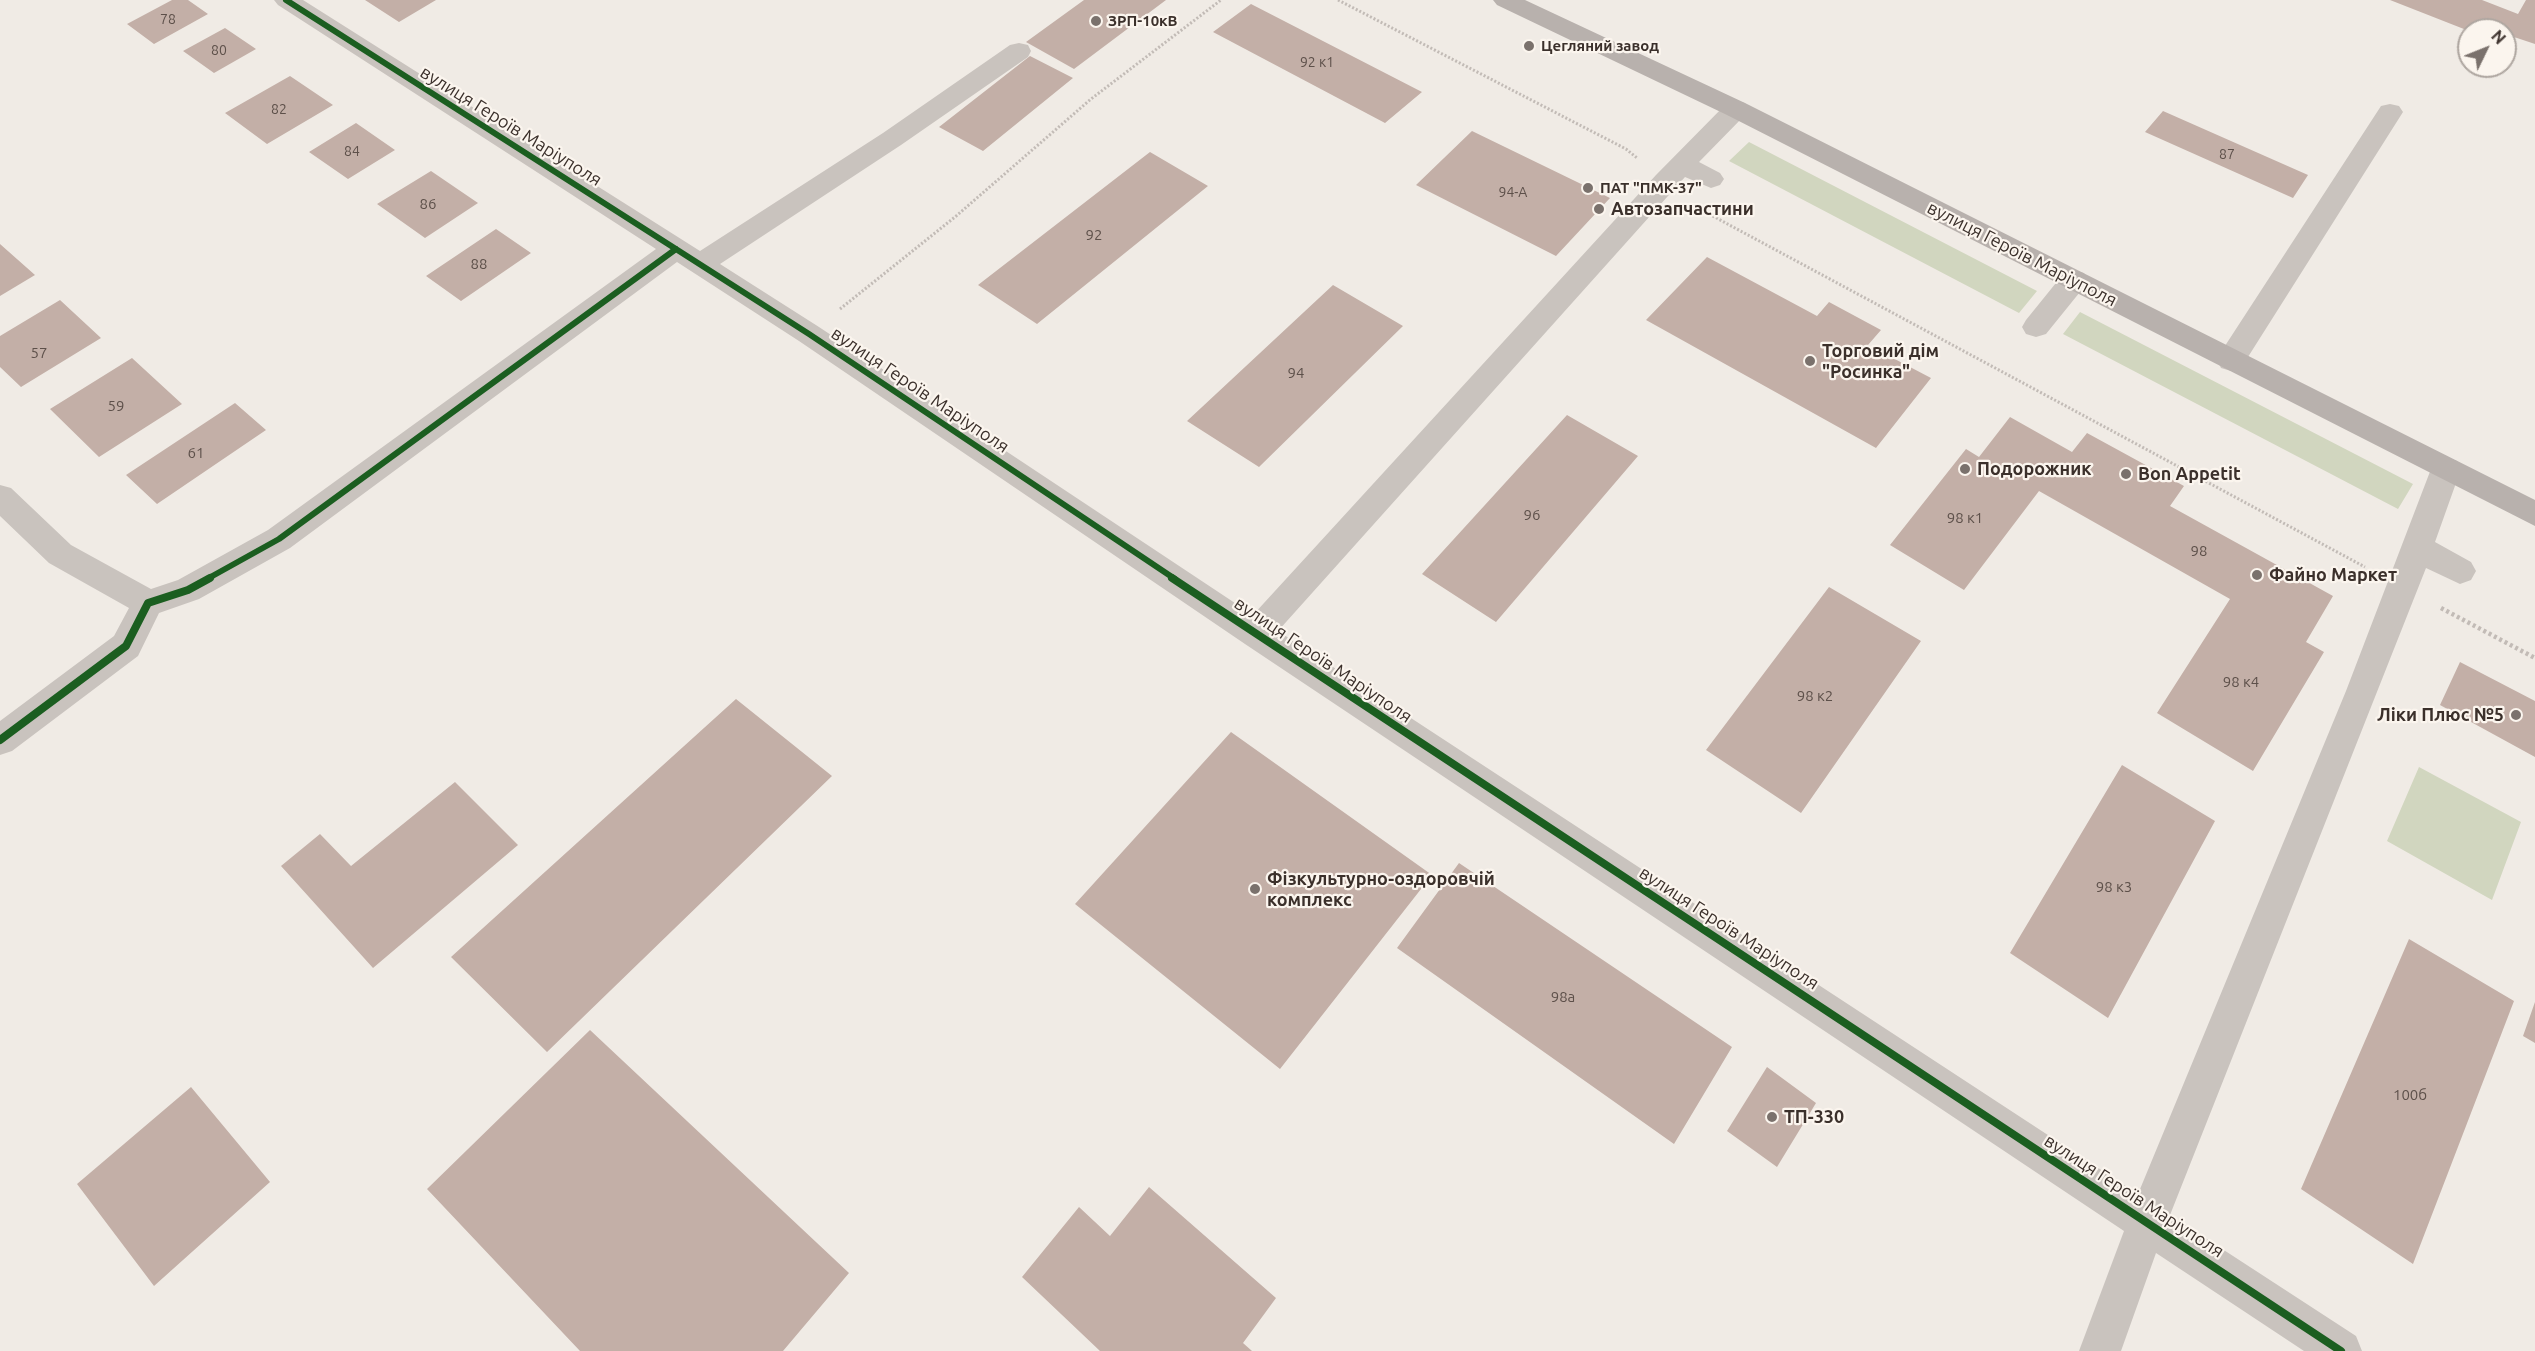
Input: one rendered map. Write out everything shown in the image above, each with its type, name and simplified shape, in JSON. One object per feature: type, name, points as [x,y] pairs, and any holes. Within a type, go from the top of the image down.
[{"type":"main road","name":"вулиця Героїв Маріуполя","points":[[1505,0],[1736,109],[2535,514]]},
{"type":"street","name":"вулиця Героїв Маріуполя","points":[[285,0],[809,334],[1257,634],[2341,1351]]},
{"type":"street","points":[[0,740],[126,646],[148,603],[188,590],[279,539],[689,257],[752,228],[892,139],[1018,51]]},
{"type":"street","points":[[1257,634],[1673,172],[1736,109]]},
{"type":"street","points":[[2231,360],[2390,112]]},
{"type":"street","points":[[1673,172],[1711,179]]},
{"type":"street","points":[[2036,327],[2074,280]]},
{"type":"street","points":[[2100,1351],[2145,1222],[2404,588],[2446,469]]},
{"type":"street","points":[[0,497],[60,554],[148,603]]},
{"type":"street","points":[[2418,548],[2460,571]]},
{"type":"path","points":[[809,334],[955,217],[1091,99],[1221,0]]},
{"type":"path","points":[[1338,0],[1673,172],[1703,211],[2535,658]]},
{"type":"green space","points":[[1749,142],[2037,291],[2019,313],[1729,161]]},
{"type":"green space","points":[[2080,312],[2413,484],[2398,509],[2063,334]]},
{"type":"green space","points":[[2419,767],[2521,822],[2492,900],[2387,841]]},
{"type":"building","points":[[172,0],[188,0],[208,14],[154,44],[127,24]]},
{"type":"building","points":[[365,0],[436,0],[399,22]]},
{"type":"building","name":"ЗРП-10кВ","points":[[1084,0],[1166,0],[1074,69],[1026,42]]},
{"type":"building","points":[[2390,0],[2482,0],[2518,14],[2526,0],[2535,0],[2535,44],[2517,38],[2517,18],[2457,18],[2457,26]]},
{"type":"building","points":[[1251,4],[1422,92],[1385,123],[1213,32]]},
{"type":"building","points":[[225,28],[256,49],[214,73],[183,51]]},
{"type":"building","points":[[1030,56],[1073,78],[983,151],[939,127]]},
{"type":"building","points":[[290,76],[333,105],[267,144],[225,113]]},
{"type":"building","points":[[2163,111],[2308,175],[2293,198],[2145,132]]},
{"type":"building","points":[[356,123],[395,150],[348,179],[309,152]]},
{"type":"building","points":[[1472,131],[1610,198],[1556,256],[1416,185]]},
{"type":"building","points":[[1150,152],[1208,186],[1037,324],[978,285]]},
{"type":"building","points":[[431,171],[478,203],[425,238],[377,204]]},
{"type":"building","points":[[496,229],[531,253],[461,301],[426,276]]},
{"type":"building","points":[[0,244],[35,275],[0,296]]},
{"type":"building","name":"Торговий дім \"Росинка\"","points":[[1707,257],[1817,316],[1829,302],[1881,330],[1868,345],[1931,378],[1876,448],[1646,320]]},
{"type":"building","points":[[1333,285],[1403,326],[1259,467],[1187,421]]},
{"type":"building","points":[[60,300],[101,338],[21,387],[0,367],[0,336]]},
{"type":"building","points":[[132,358],[182,404],[99,457],[50,409]]},
{"type":"building","points":[[235,403],[266,430],[157,504],[126,475]]},
{"type":"building","points":[[1567,415],[1638,456],[1496,622],[1422,574]]},
{"type":"building","points":[[2010,417],[2072,452],[2087,433],[2184,486],[2170,506],[2333,596],[2306,642],[2324,652],[2253,771],[2157,713],[2230,599],[2039,491],[1964,590],[1890,545],[1966,449],[1979,457]]},
{"type":"building","points":[[1829,587],[1921,641],[1801,813],[1706,750]]},
{"type":"building","points":[[2460,662],[2535,701],[2535,757],[2440,705]]},
{"type":"building","points":[[736,699],[832,776],[547,1052],[451,957]]},
{"type":"building","name":"Фізкультурно-оздоровчій комплекс","points":[[1231,732],[1432,875],[1280,1069],[1075,904]]},
{"type":"building","points":[[2122,765],[2215,821],[2108,1018],[2010,953]]},
{"type":"building","points":[[455,782],[518,845],[373,968],[281,866],[320,834],[351,866]]},
{"type":"building","points":[[1459,863],[1732,1047],[1674,1144],[1397,948]]},
{"type":"building","points":[[2409,939],[2514,1001],[2413,1264],[2301,1189]]},
{"type":"building","points":[[2535,1002],[2535,1043],[2523,1036]]},
{"type":"building","points":[[590,1030],[849,1273],[783,1351],[580,1351],[427,1189]]},
{"type":"building","name":"ТП-330","points":[[1767,1067],[1816,1103],[1777,1167],[1727,1131]]},
{"type":"building","points":[[191,1087],[270,1182],[154,1286],[77,1184]]},
{"type":"building","points":[[1149,1187],[1276,1298],[1243,1343],[1252,1351],[1100,1351],[1022,1277],[1079,1207],[1110,1236]]},
{"type":"cycle path","points":[[286,0],[809,334],[1256,634],[2341,1351]]},
{"type":"cycle path","points":[[0,740],[126,646],[148,603],[188,590],[279,539],[676,249]]},
{"type":"place","name":"ЗРП-10кВ","points":[[1096,21]]},
{"type":"place","name":"Цегляний завод","points":[[1529,46]]},
{"type":"place","name":"ПАТ \"ПМК-37\"","points":[[1588,188]]},
{"type":"place","name":"Автозапчастини","points":[[1599,209]]},
{"type":"place","name":"Торговий дім \"Росинка\"","points":[[1810,361]]},
{"type":"place","name":"Подорожник","points":[[1965,469]]},
{"type":"place","name":"Bon Appetit","points":[[2126,474]]},
{"type":"place","name":"Файно Маркет","points":[[2257,575]]},
{"type":"place","name":"Ліки Плюс №5","points":[[2516,715]]},
{"type":"place","name":"Фізкультурно-оздоровчій комплекс","points":[[1255,889]]},
{"type":"place","name":"ТП-330","points":[[1772,1117]]}]
